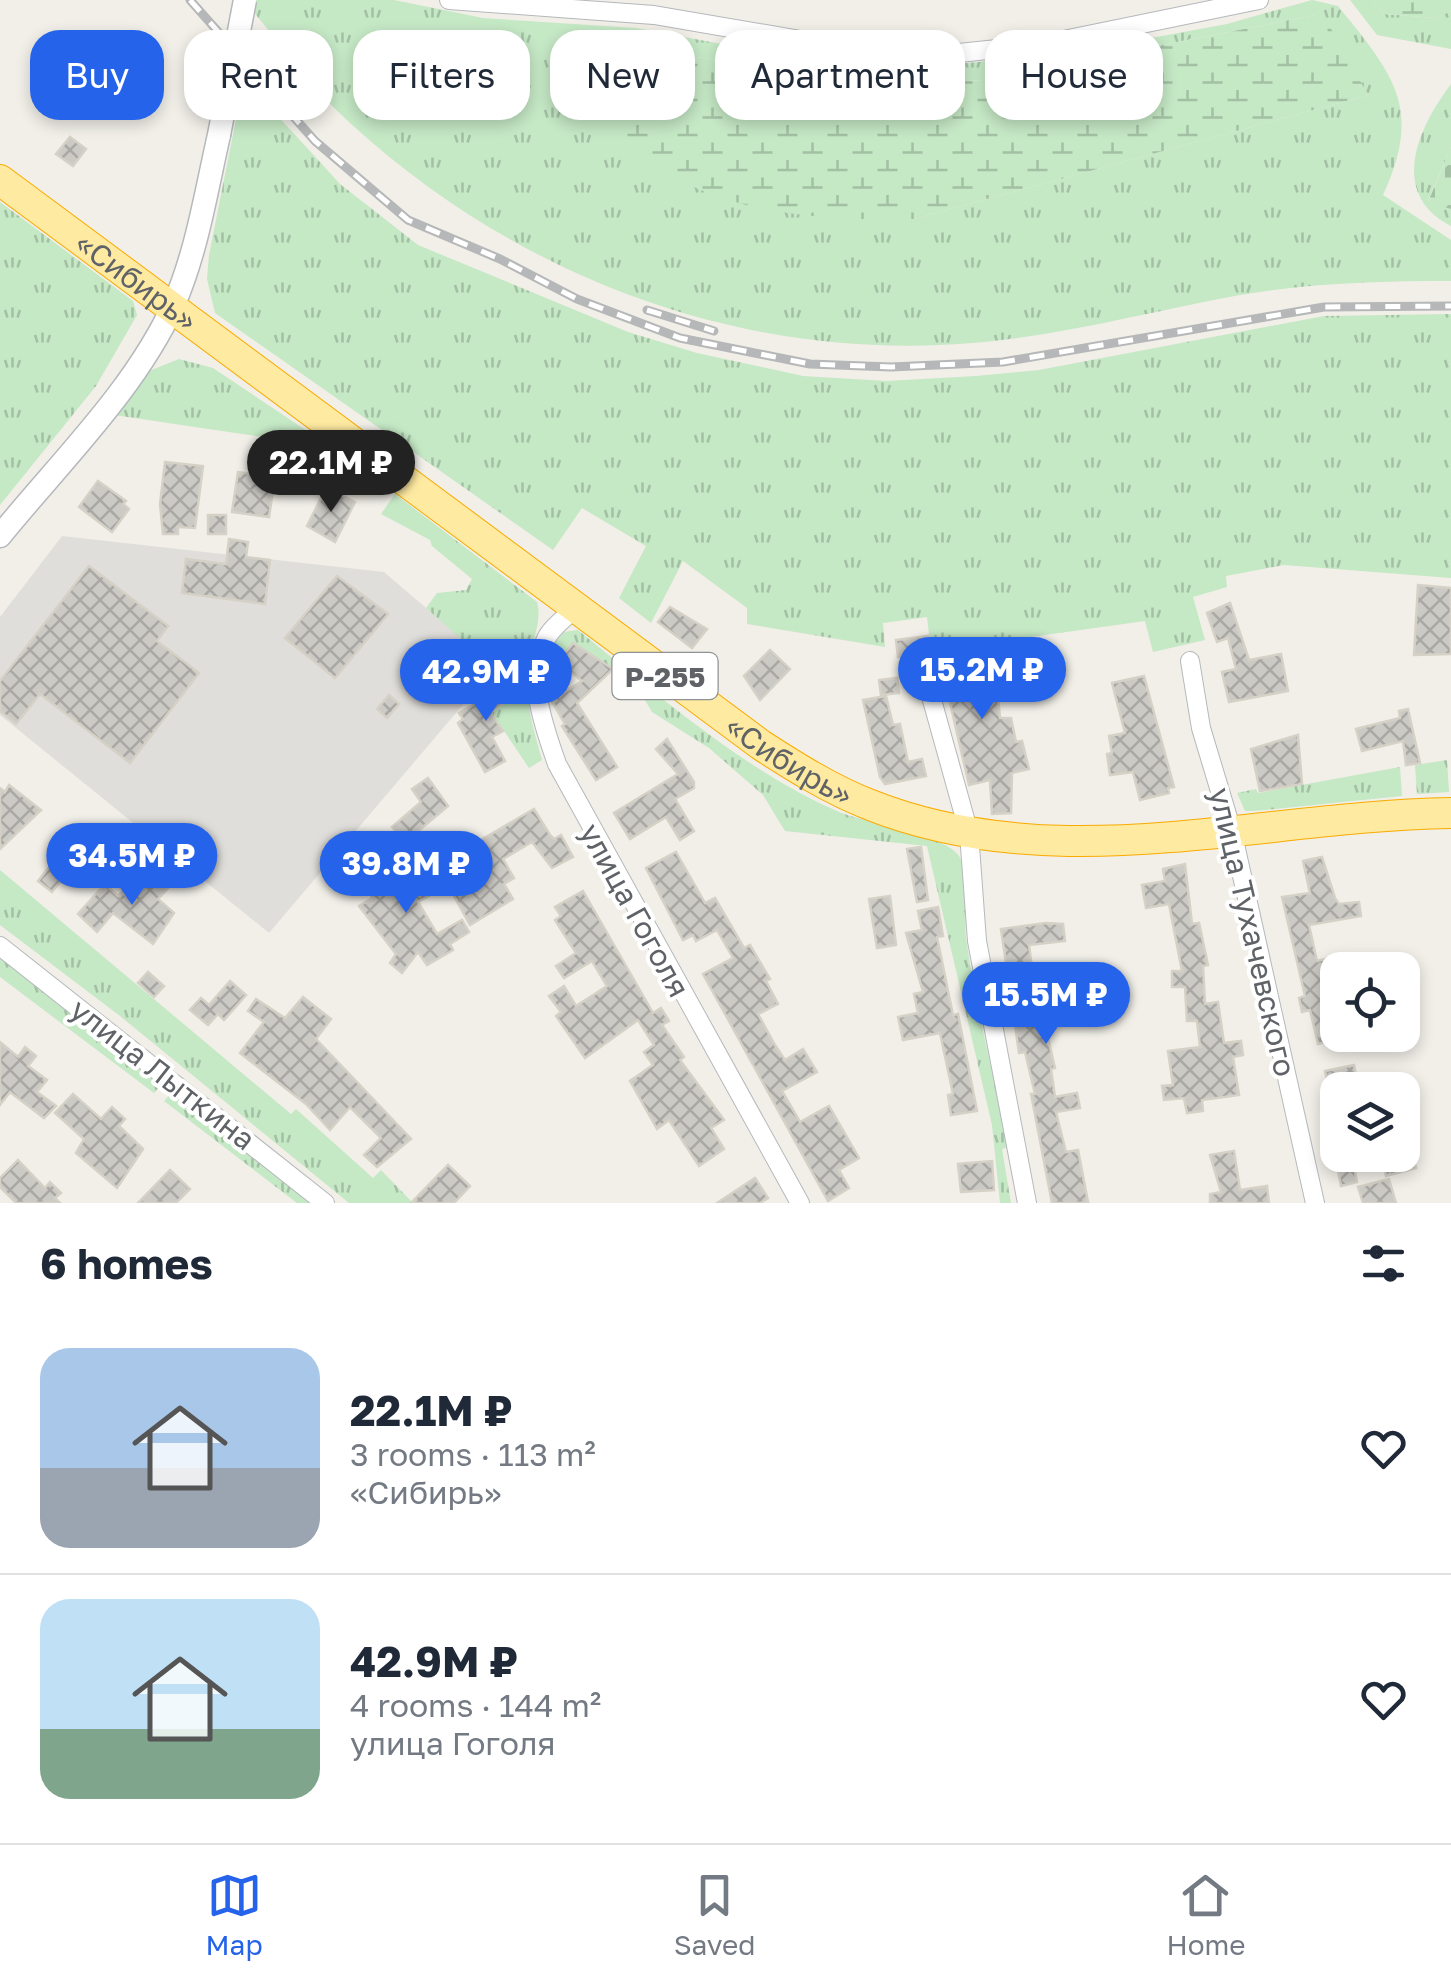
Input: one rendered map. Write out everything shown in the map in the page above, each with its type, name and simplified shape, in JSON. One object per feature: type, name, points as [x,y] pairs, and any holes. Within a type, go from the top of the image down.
[{"type":"highway","name":"«Сибирь»","points":[[0,180],[574,609],[816,780],[869,804],[969,833],[1038,842],[1094,843],[1451,813]]},
{"type":"street","points":[[0,536],[138,366],[173,306],[195,242],[245,0]]},
{"type":"street","points":[[449,0],[654,15],[842,47],[959,54],[1044,44],[1258,0]]},
{"type":"street","name":"улица Гоголя","points":[[574,609],[546,638],[539,666],[538,708],[556,764],[800,1203]]},
{"type":"street","name":"улица Тухачевского","points":[[1190,661],[1201,728],[1232,831],[1315,1203]]},
{"type":"street","points":[[927,682],[969,833],[977,940],[1027,1203]]},
{"type":"street","name":"улица Лыткина","points":[[0,946],[325,1203]]},
{"type":"shaded area","points":[[62,536],[384,572],[495,667],[269,933],[0,715],[0,617]]},
{"type":"green space","points":[[253,0],[394,0],[483,18],[647,30],[550,30],[550,120],[695,120],[695,106],[715,116],[715,120],[723,120],[914,219],[1368,95],[1315,15],[1163,45],[1163,36],[1227,24],[1312,0],[1338,6],[1387,72],[1401,114],[1401,138],[1383,195],[1451,240],[1451,281],[1293,288],[1039,335],[920,346],[830,342],[742,328],[656,304],[574,272],[495,230],[420,181],[333,107],[333,30],[268,30],[251,9]]},
{"type":"green space","points":[[1350,0],[1373,0],[1384,14],[1436,18],[1451,11],[1451,49],[1377,35]]},
{"type":"green space","points":[[1373,0],[1451,0],[1451,11],[1436,18],[1384,14]]},
{"type":"green space","points":[[1315,15],[1330,27],[1368,95],[914,219],[802,215],[727,200],[660,168],[631,145],[612,120],[695,120],[695,57],[715,60],[715,120],[965,120],[965,81],[985,80],[985,120],[1163,120],[1163,45]]},
{"type":"green space","points":[[695,39],[715,43],[715,60],[695,57]]},
{"type":"green space","points":[[985,61],[985,79],[965,81],[965,63]]},
{"type":"green space","points":[[1451,84],[1451,147],[1428,201],[1451,209],[1451,226],[1432,212],[1420,196],[1415,159],[1428,120]]},
{"type":"green space","points":[[236,120],[281,120],[340,184],[418,245],[628,332],[697,353],[803,376],[886,381],[1039,370],[1324,316],[1451,314],[1451,578],[1284,565],[1226,576],[1227,587],[1193,597],[1205,640],[1153,652],[1145,621],[931,651],[927,617],[883,623],[885,647],[747,624],[747,608],[683,561],[651,623],[619,598],[646,546],[582,508],[553,550],[215,313],[207,279]]},
{"type":"green space","points":[[1451,147],[1451,209],[1428,202]]},
{"type":"green space","points":[[0,202],[133,301],[137,315],[96,386],[0,505]]},
{"type":"green space","points":[[179,359],[213,368],[331,447],[114,415],[144,373]]},
{"type":"green space","points":[[395,494],[537,602],[527,690],[542,760],[529,768],[492,713],[520,691],[426,608],[437,593],[466,590],[472,579],[432,546],[430,540],[381,514]]},
{"type":"green space","points":[[578,630],[703,730],[769,775],[839,812],[939,842],[959,856],[966,875],[965,928],[970,964],[1009,1147],[1002,1149],[1011,1203],[1000,1203],[992,1125],[927,846],[785,831],[763,795],[709,748],[652,712],[635,683],[573,643],[550,668],[546,684],[554,644],[564,632]]},
{"type":"green space","points":[[1447,760],[1449,792],[1417,794],[1415,765]]},
{"type":"green space","points":[[1400,767],[1402,796],[1245,811],[1237,793],[1256,789],[1258,793]]},
{"type":"green space","points":[[0,870],[291,1114],[296,1109],[373,1178],[381,1170],[413,1203],[349,1203],[120,1016],[0,925]]},
{"type":"green space","points":[[0,956],[163,1082],[154,1093],[0,977]]},
{"type":"green space","points":[[173,1091],[315,1203],[297,1203],[164,1101]]},
{"type":"building","points":[[70,137],[86,149],[73,166],[56,154]]},
{"type":"building","points":[[165,462],[203,466],[195,528],[178,527],[178,534],[163,534],[160,504]]},
{"type":"building","points":[[238,472],[275,477],[269,517],[232,512]]},
{"type":"building","points":[[98,481],[126,501],[123,504],[129,509],[112,532],[79,507]]},
{"type":"building","points":[[326,488],[355,502],[335,542],[307,526]]},
{"type":"building","points":[[208,515],[226,515],[226,534],[208,534]]},
{"type":"building","points":[[229,539],[248,542],[246,557],[270,560],[265,604],[182,593],[186,559],[226,564]]},
{"type":"building","points":[[89,566],[168,626],[157,641],[199,673],[130,763],[40,694],[16,724],[0,711],[0,681]]},
{"type":"building","points":[[337,576],[388,614],[335,678],[285,638]]},
{"type":"building","points":[[1418,585],[1451,588],[1451,654],[1414,655]]},
{"type":"building","points":[[1230,603],[1249,660],[1281,654],[1288,691],[1229,702],[1222,672],[1236,669],[1228,638],[1217,642],[1207,613]]},
{"type":"building","points":[[670,607],[707,629],[692,648],[658,622]]},
{"type":"building","points":[[928,636],[931,652],[898,657],[896,640]]},
{"type":"building","points":[[573,643],[613,669],[577,703],[617,767],[596,780],[562,726],[565,724],[551,700],[582,681],[558,662]]},
{"type":"building","points":[[993,644],[1000,718],[1011,718],[1016,742],[1022,741],[1029,769],[1012,773],[1011,813],[992,814],[990,780],[969,785],[948,694],[944,694],[938,652]]},
{"type":"building","points":[[770,650],[790,669],[760,700],[744,676]]},
{"type":"building","points":[[1144,676],[1174,787],[1168,788],[1169,793],[1140,800],[1133,772],[1110,775],[1107,754],[1112,753],[1109,736],[1125,733],[1112,683]]},
{"type":"building","points":[[503,678],[508,685],[516,680],[521,687],[490,712],[503,731],[492,737],[505,761],[485,772],[458,723],[463,719],[459,713],[484,699],[481,695]]},
{"type":"building","points":[[897,678],[899,693],[881,695],[879,680]]},
{"type":"building","points":[[389,695],[399,704],[387,718],[377,709]]},
{"type":"building","points":[[886,696],[893,725],[900,724],[908,762],[922,759],[926,776],[885,784],[880,777],[863,700]]},
{"type":"building","points":[[1408,709],[1420,763],[1406,765],[1403,741],[1362,751],[1356,729],[1400,718],[1399,711]]},
{"type":"building","points":[[1298,735],[1302,784],[1260,791],[1251,749]]},
{"type":"building","points":[[667,739],[694,782],[694,788],[675,799],[694,831],[680,840],[666,817],[630,839],[614,813],[678,774],[656,749]]},
{"type":"building","points":[[428,778],[448,806],[405,842],[392,827],[421,802],[412,789]]},
{"type":"building","points":[[9,785],[41,810],[0,849],[0,788],[5,792]]},
{"type":"building","points":[[534,809],[554,839],[561,835],[573,857],[552,868],[532,842],[503,859],[514,878],[504,884],[513,899],[470,925],[450,889],[475,876],[462,851]]},
{"type":"building","points":[[921,847],[928,900],[917,902],[907,849]]},
{"type":"building","points":[[676,852],[705,903],[715,898],[744,948],[750,945],[770,979],[766,981],[778,1004],[758,1014],[775,1045],[785,1060],[803,1049],[817,1072],[782,1091],[800,1122],[829,1106],[859,1158],[839,1170],[849,1188],[828,1201],[703,974],[733,958],[717,930],[696,941],[693,935],[683,940],[646,868]]},
{"type":"building","points":[[1322,857],[1335,898],[1339,904],[1359,902],[1361,916],[1309,925],[1317,961],[1320,960],[1318,1044],[1310,1010],[1302,1012],[1299,998],[1305,996],[1282,897],[1310,893],[1303,861]]},
{"type":"building","points":[[378,859],[396,886],[429,867],[443,888],[418,902],[437,934],[462,920],[469,932],[450,944],[453,950],[427,965],[418,952],[402,973],[390,963],[396,954],[359,906],[372,898],[357,871]]},
{"type":"building","points":[[53,862],[67,873],[52,892],[38,881]]},
{"type":"building","points":[[1185,864],[1192,924],[1199,923],[1208,965],[1203,966],[1205,1004],[1218,1002],[1224,1043],[1241,1041],[1243,1055],[1233,1057],[1239,1095],[1202,1100],[1203,1111],[1187,1113],[1184,1098],[1164,1100],[1162,1086],[1173,1085],[1168,1051],[1200,1047],[1197,1021],[1187,1021],[1185,987],[1172,987],[1172,971],[1182,971],[1169,904],[1146,908],[1142,885],[1165,881],[1163,869]]},
{"type":"building","points":[[148,871],[168,888],[158,899],[174,913],[153,944],[113,913],[97,932],[78,914],[105,884],[118,896],[122,892],[126,896]]},
{"type":"building","points":[[583,891],[653,1013],[661,1008],[669,1021],[662,1025],[684,1057],[680,1060],[724,1120],[711,1128],[724,1149],[699,1166],[669,1120],[657,1129],[630,1081],[653,1065],[644,1052],[654,1045],[638,1020],[585,1058],[556,1016],[561,1012],[549,996],[564,986],[576,1006],[607,986],[592,961],[564,978],[556,966],[576,953],[555,920],[561,916],[555,907]]},
{"type":"building","points":[[890,896],[896,945],[877,948],[869,899]]},
{"type":"building","points":[[938,907],[943,936],[937,937],[953,1015],[958,1014],[977,1111],[951,1115],[948,1095],[953,1094],[940,1033],[903,1040],[898,1017],[918,1013],[914,994],[923,992],[906,933],[922,930],[918,911]]},
{"type":"building","points":[[1063,924],[1065,941],[1029,945],[1033,976],[1093,972],[1096,998],[1072,1001],[1074,1022],[1045,1025],[1055,1068],[1051,1069],[1055,1097],[1077,1093],[1080,1108],[1056,1112],[1066,1152],[1078,1150],[1088,1202],[1052,1203],[1031,1094],[1035,1094],[1025,1052],[1019,1053],[1001,929]]},
{"type":"building","points":[[148,972],[164,986],[154,997],[138,983]]},
{"type":"building","points":[[230,981],[246,995],[224,1020],[218,1014],[208,1025],[190,1010],[201,998],[209,1005]]},
{"type":"building","points":[[303,997],[331,1019],[316,1039],[411,1139],[377,1167],[364,1155],[381,1138],[350,1107],[330,1130],[306,1104],[240,1053],[264,1022],[248,1011],[256,999],[285,1018]]},
{"type":"building","points":[[0,1042],[18,1057],[25,1047],[36,1056],[28,1066],[47,1080],[37,1092],[56,1106],[44,1118],[10,1092],[0,1105]]},
{"type":"building","points":[[1354,1065],[1355,1072],[1325,1072]]},
{"type":"building","points":[[73,1094],[101,1119],[112,1107],[125,1119],[119,1126],[143,1149],[117,1188],[76,1153],[84,1139],[55,1113]]},
{"type":"building","points":[[1234,1151],[1240,1190],[1267,1186],[1269,1203],[1210,1203],[1210,1194],[1221,1192],[1210,1155]]},
{"type":"building","points":[[18,1160],[45,1188],[50,1182],[61,1193],[55,1198],[60,1203],[16,1203],[0,1187],[0,1178]]},
{"type":"building","points":[[992,1161],[994,1190],[961,1192],[958,1164]]},
{"type":"building","points":[[448,1165],[470,1186],[454,1203],[411,1203]]},
{"type":"building","points":[[170,1170],[190,1189],[176,1203],[138,1203]]},
{"type":"building","points":[[1338,1172],[1355,1172],[1357,1182],[1341,1186]]},
{"type":"building","points":[[755,1178],[768,1198],[760,1203],[717,1203]]},
{"type":"building","points":[[1389,1179],[1396,1203],[1363,1203],[1358,1187]]},
{"type":"railway","points":[[190,0],[315,141],[408,220],[500,259],[577,299],[680,338],[810,364],[891,367],[1003,362],[1324,307],[1451,306]]},
{"type":"railway","points":[[647,310],[714,331]]}]
